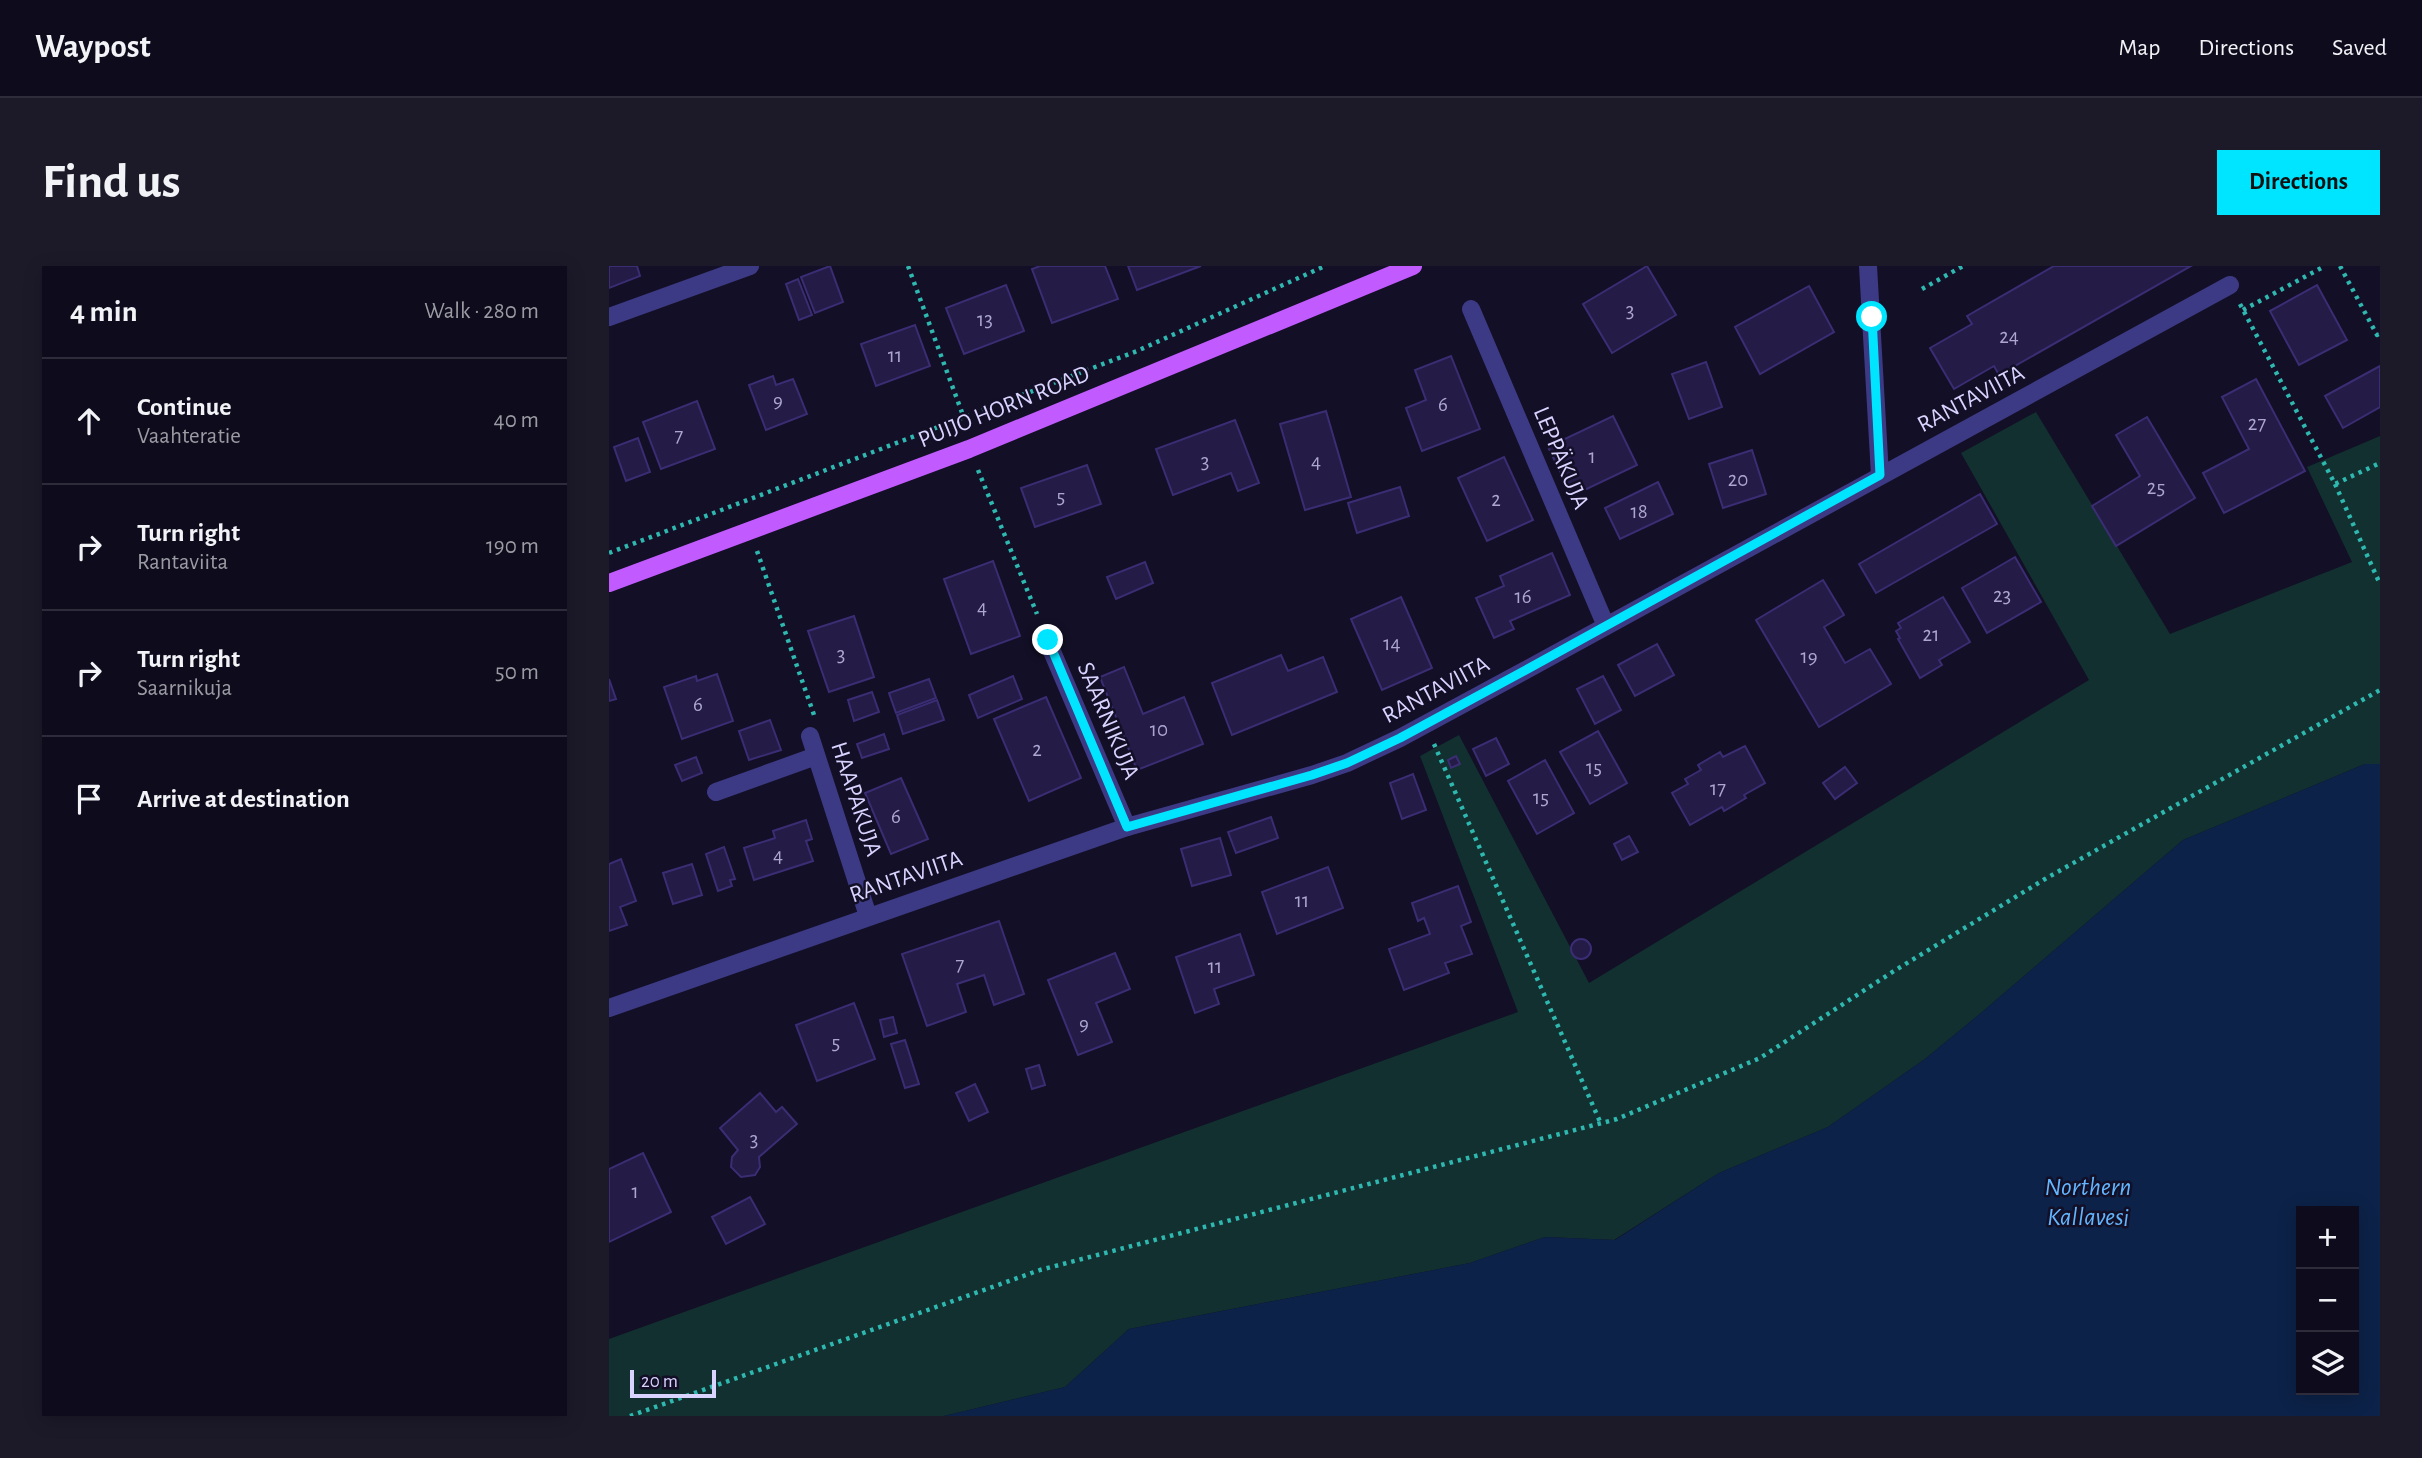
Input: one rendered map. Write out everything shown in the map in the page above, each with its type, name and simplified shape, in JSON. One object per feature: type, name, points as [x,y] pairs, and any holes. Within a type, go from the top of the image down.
[{"type":"main road","name":"PUIJO HORN ROAD","points":[[609,583],[969,449],[1413,266]]},
{"type":"street","points":[[609,317],[750,266]]},
{"type":"street","points":[[1868,266],[1880,475]]},
{"type":"street","name":"RANTAVIITA","points":[[609,1008],[1127,827],[1347,763],[1607,626],[2230,285]]},
{"type":"street","name":"LEPPÄKUJA","points":[[1471,309],[1607,626]]},
{"type":"street","name":"SAARNIKUJA","points":[[1045,635],[1127,827]]},
{"type":"street","name":"HAAPAKUJA","points":[[810,736],[868,916]]},
{"type":"street","points":[[716,792],[816,756]]},
{"type":"path","points":[[908,266],[964,418]]},
{"type":"path","points":[[609,553],[1137,351],[1325,266]]},
{"type":"path","points":[[1922,289],[1963,266]]},
{"type":"path","points":[[2243,310],[2325,266]]},
{"type":"path","points":[[2340,266],[2377,335],[2380,333]]},
{"type":"path","points":[[2230,285],[2335,484],[2380,583]]},
{"type":"path","points":[[2335,484],[2380,463]]},
{"type":"path","points":[[978,471],[1045,635]]},
{"type":"path","points":[[750,530],[814,714],[810,736]]},
{"type":"path","points":[[630,1416],[1040,1270],[1617,1119],[1760,1058],[1894,971],[2045,879],[2380,690]]},
{"type":"path","points":[[1425,724],[1601,1124]]},
{"type":"green space","points":[[2036,412],[2170,634],[2352,562],[2307,467],[2380,436],[2380,764],[2365,764],[2183,840],[1925,1059],[1828,1127],[1719,1173],[1614,1240],[1545,1237],[1470,1263],[1129,1329],[1065,1387],[944,1416],[609,1416],[609,1339],[1518,1012],[1420,756],[1459,735],[1589,983],[2089,680],[1961,453]]},
{"type":"water","name":"Northern Kallavesi","points":[[2365,764],[2380,764],[2380,1416],[944,1416],[1065,1387],[1129,1329],[1470,1263],[1545,1237],[1615,1240],[1719,1173],[1828,1127],[1925,1059],[2183,840]]},
{"type":"building","points":[[609,266],[637,266],[640,276],[609,288]]},
{"type":"building","points":[[830,266],[843,302],[815,313],[801,277]]},
{"type":"building","points":[[1040,266],[1105,266],[1118,299],[1052,323],[1032,269]]},
{"type":"building","points":[[1128,266],[1201,266],[1137,290]]},
{"type":"building","points":[[1647,266],[1676,315],[1612,353],[1583,304]]},
{"type":"building","points":[[2054,266],[2191,266],[1999,375],[1994,366],[1954,389],[1930,348],[1972,324],[1967,316]]},
{"type":"building","points":[[798,279],[812,315],[799,320],[786,284]]},
{"type":"building","points":[[1006,285],[1024,331],[964,354],[946,308]]},
{"type":"building","points":[[2317,285],[2347,340],[2299,365],[2270,311]]},
{"type":"building","points":[[1809,286],[1834,332],[1760,374],[1735,327]]},
{"type":"building","points":[[915,325],[930,366],[876,386],[861,344]]},
{"type":"building","points":[[1451,356],[1480,429],[1422,451],[1406,408],[1426,400],[1415,370]]},
{"type":"building","points":[[1706,362],[1722,407],[1689,419],[1672,374]]},
{"type":"building","points":[[2380,366],[2380,407],[2343,428],[2325,396]]},
{"type":"building","points":[[773,376],[776,385],[793,379],[807,414],[766,430],[749,385]]},
{"type":"building","points":[[2256,379],[2305,471],[2224,513],[2203,473],[2249,449],[2222,397]]},
{"type":"building","points":[[697,401],[715,449],[661,469],[643,422]]},
{"type":"building","points":[[1326,411],[1351,497],[1305,510],[1280,424]]},
{"type":"building","points":[[1613,416],[1637,465],[1572,496],[1548,447]]},
{"type":"building","points":[[2147,417],[2195,498],[2116,546],[2092,506],[2140,476],[2116,435]]},
{"type":"building","points":[[1235,420],[1259,483],[1238,491],[1231,473],[1173,495],[1156,449]]},
{"type":"building","points":[[638,438],[650,472],[626,481],[614,447]]},
{"type":"building","points":[[1752,450],[1766,494],[1723,508],[1709,464]]},
{"type":"building","points":[[1504,457],[1533,520],[1487,541],[1458,478]]},
{"type":"building","points":[[1087,465],[1101,504],[1035,527],[1021,488]]},
{"type":"building","points":[[1658,482],[1673,514],[1620,539],[1605,508]]},
{"type":"building","points":[[1400,487],[1409,516],[1357,533],[1348,503]]},
{"type":"building","points":[[1980,494],[1997,524],[1876,593],[1859,564]]},
{"type":"building","points":[[1552,553],[1570,595],[1510,621],[1514,629],[1494,638],[1476,598],[1504,586],[1500,576]]},
{"type":"building","points":[[2015,557],[2041,602],[1987,633],[1962,588]]},
{"type":"building","points":[[993,561],[1020,636],[971,654],[944,579]]},
{"type":"building","points":[[1145,562],[1153,583],[1116,599],[1107,577]]},
{"type":"building","points":[[1823,580],[1844,615],[1824,627],[1845,663],[1870,649],[1891,684],[1819,727],[1756,620]]},
{"type":"building","points":[[1401,597],[1432,668],[1382,690],[1351,619]]},
{"type":"building","points":[[1943,597],[1970,642],[1939,660],[1942,665],[1920,678],[1898,639],[1900,638],[1896,631],[1901,628],[1898,623]]},
{"type":"building","points":[[854,616],[874,677],[829,692],[808,631]]},
{"type":"building","points":[[1657,644],[1674,675],[1635,696],[1618,665]]},
{"type":"building","points":[[1281,655],[1288,671],[1323,657],[1337,692],[1232,735],[1212,683]]},
{"type":"building","points":[[1124,667],[1143,714],[1184,697],[1203,744],[1137,770],[1100,677]]},
{"type":"building","points":[[717,674],[733,721],[682,739],[664,687],[696,676],[697,681]]},
{"type":"building","points":[[1013,676],[1022,699],[978,718],[969,695]]},
{"type":"building","points":[[1603,676],[1621,710],[1595,724],[1577,689]]},
{"type":"building","points":[[609,679],[616,699],[609,701]]},
{"type":"building","points":[[929,679],[936,698],[896,713],[889,693]]},
{"type":"building","points":[[872,692],[879,712],[854,721],[848,700]]},
{"type":"building","points":[[1046,697],[1081,778],[1029,801],[994,719]]},
{"type":"building","points":[[937,700],[944,720],[903,734],[897,715]]},
{"type":"building","points":[[770,720],[781,750],[749,760],[739,731]]},
{"type":"building","points":[[1598,731],[1627,783],[1590,804],[1560,752]]},
{"type":"building","points":[[884,734],[889,749],[862,758],[857,744]]},
{"type":"building","points":[[1496,738],[1509,764],[1486,776],[1473,749]]},
{"type":"building","points":[[1745,746],[1765,783],[1724,811],[1722,807],[1690,825],[1672,793],[1688,784],[1685,779],[1701,770],[1698,765],[1720,752],[1723,757]]},
{"type":"building","points":[[1456,756],[1460,764],[1451,768],[1448,760]]},
{"type":"building","points":[[696,757],[702,773],[682,781],[675,765]]},
{"type":"building","points":[[1545,760],[1574,813],[1537,834],[1508,781]]},
{"type":"building","points":[[1845,767],[1857,783],[1835,799],[1823,783]]},
{"type":"building","points":[[1413,774],[1426,810],[1402,819],[1390,783]]},
{"type":"building","points":[[901,778],[928,839],[891,854],[865,793]]},
{"type":"building","points":[[1271,817],[1278,838],[1236,853],[1228,832]]},
{"type":"building","points":[[806,820],[812,839],[806,841],[813,861],[754,880],[744,848],[775,838],[773,831]]},
{"type":"building","points":[[1629,836],[1638,852],[1622,860],[1614,844]]},
{"type":"building","points":[[1220,838],[1231,875],[1192,886],[1181,849]]},
{"type":"building","points":[[724,847],[735,879],[730,880],[732,886],[718,891],[706,854]]},
{"type":"building","points":[[621,859],[636,901],[620,907],[627,925],[609,931],[609,864]]},
{"type":"building","points":[[692,864],[702,895],[673,904],[663,873]]},
{"type":"building","points":[[1328,867],[1343,908],[1277,934],[1262,892]]},
{"type":"building","points":[[1458,886],[1471,922],[1461,926],[1472,954],[1445,963],[1449,973],[1404,990],[1389,949],[1430,934],[1424,918],[1418,921],[1412,903]]},
{"type":"building","points":[[999,921],[1024,994],[994,1005],[984,975],[957,984],[966,1012],[927,1026],[902,954]]},
{"type":"building","points":[[1240,934],[1254,975],[1214,989],[1219,1004],[1195,1013],[1176,957]]},
{"type":"building","points":[[1581,939],[1588,942],[1591,949],[1588,956],[1581,959],[1574,956],[1571,949],[1574,942]]},
{"type":"building","points":[[1115,953],[1130,989],[1096,1003],[1112,1042],[1078,1055],[1048,980]]},
{"type":"building","points":[[854,1003],[875,1059],[817,1081],[796,1025]]},
{"type":"building","points":[[893,1017],[897,1033],[884,1037],[880,1020]]},
{"type":"building","points":[[905,1040],[919,1084],[905,1088],[891,1044]]},
{"type":"building","points":[[1039,1065],[1045,1085],[1032,1089],[1026,1069]]},
{"type":"building","points":[[975,1084],[988,1112],[969,1121],[956,1093]]},
{"type":"building","points":[[760,1093],[776,1112],[782,1107],[797,1124],[759,1157],[760,1167],[755,1175],[741,1177],[731,1167],[732,1157],[738,1150],[720,1128]]},
{"type":"building","points":[[643,1153],[671,1212],[609,1242],[609,1169]]},
{"type":"building","points":[[750,1197],[765,1224],[726,1244],[712,1217]]},
{"type":"route","points":[[1048,640],[1127,827],[1347,763],[1400,738],[1524,671],[1880,475],[1872,317]]}]
